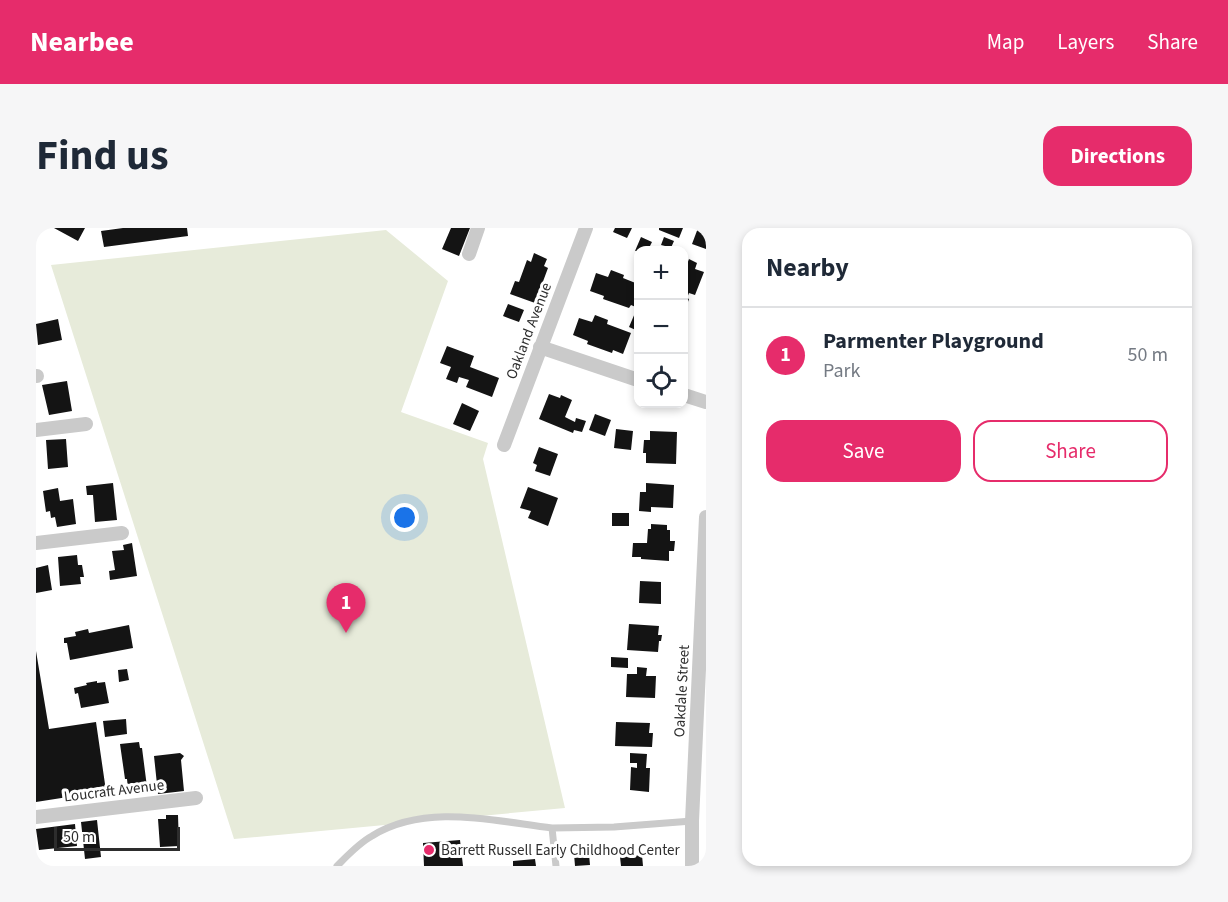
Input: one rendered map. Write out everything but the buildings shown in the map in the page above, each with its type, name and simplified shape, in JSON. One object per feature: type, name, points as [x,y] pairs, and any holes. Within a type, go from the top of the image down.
[{"type":"street","points":[[469,254],[478,228]]},
{"type":"street","name":"Oakland Avenue","points":[[504,445],[586,228]]},
{"type":"street","points":[[540,347],[634,378]]},
{"type":"street","points":[[688,396],[706,402]]},
{"type":"street","points":[[36,430],[86,424]]},
{"type":"street","name":"Oakdale Street","points":[[692,866],[692,821],[706,517]]},
{"type":"street","points":[[36,543],[122,533]]},
{"type":"street","name":"Loucraft Avenue","points":[[36,817],[196,798]]},
{"type":"lane","points":[[337,866],[370,836],[392,826],[417,820],[458,816],[552,828],[692,821]]},
{"type":"lane","points":[[552,828],[556,866]]},
{"type":"green space","points":[[386,230],[448,281],[401,412],[488,443],[483,459],[565,808],[234,839],[51,265]]},
{"type":"place","name":"Parmenter Playground","points":[[346,633]]},
{"type":"place","name":"Barrett Russell Early Childhood Center","points":[[429,850]]}]
